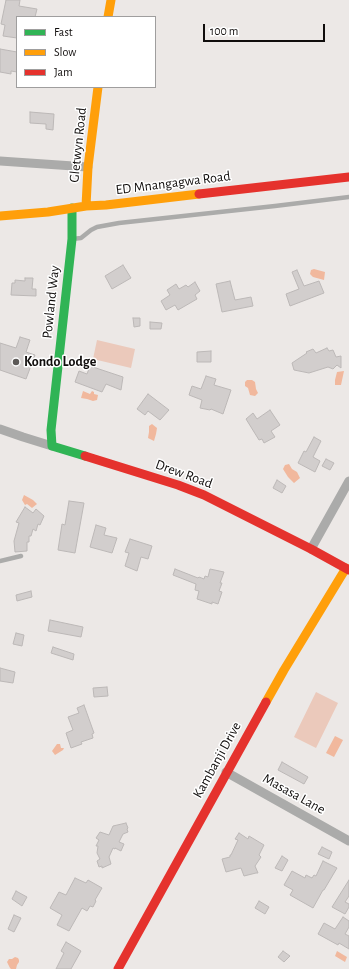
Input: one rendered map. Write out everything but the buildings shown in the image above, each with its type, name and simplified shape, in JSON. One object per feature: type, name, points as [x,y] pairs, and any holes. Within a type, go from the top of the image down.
[{"type":"main road","points":[[108,16],[111,0]]},
{"type":"main road","name":"Gletwyn Road","points":[[86,206],[88,167],[98,88]]},
{"type":"main road","name":"ED Mnangagwa Road","points":[[0,216],[48,212],[86,206],[349,177]]},
{"type":"main road","name":"Powland Way","points":[[52,446],[51,430],[72,239],[72,208]]},
{"type":"main road","name":"Drew Road","points":[[52,446],[178,485],[204,495],[311,549],[347,569]]},
{"type":"main road","name":"Kambanji Drive","points":[[118,969],[284,670],[347,569]]},
{"type":"street","points":[[0,161],[88,167]]},
{"type":"street","name":"Drew Road","points":[[0,429],[52,446]]},
{"type":"street","points":[[311,549],[349,481]]},
{"type":"street","name":"Masasa Lane","points":[[226,772],[349,841]]},
{"type":"lane","points":[[72,239],[81,238],[97,227],[118,223],[349,198]]},
{"type":"lane","points":[[0,561],[21,556]]},
{"type":"shaded area","points":[[314,269],[325,272],[324,280],[313,277],[310,274],[311,270]]},
{"type":"shaded area","points":[[97,340],[135,349],[131,368],[93,359]]},
{"type":"shaded area","points":[[344,371],[341,385],[335,385],[337,372]]},
{"type":"shaded area","points":[[247,380],[252,380],[255,382],[258,393],[255,396],[250,395],[248,388],[245,386],[245,382]]},
{"type":"shaded area","points":[[83,391],[90,394],[92,391],[94,392],[94,394],[98,395],[97,400],[93,401],[81,398]]},
{"type":"shaded area","points":[[152,424],[157,428],[154,441],[148,438],[149,426]]},
{"type":"shaded area","points":[[289,464],[292,469],[297,472],[300,478],[294,483],[283,469],[285,465]]},
{"type":"shaded area","points":[[24,495],[37,504],[32,508],[27,504],[25,505],[22,500]]},
{"type":"shaded area","points":[[316,692],[338,703],[316,748],[294,737]]},
{"type":"shaded area","points":[[335,736],[343,740],[334,757],[326,753]]},
{"type":"shaded area","points":[[57,744],[60,744],[61,748],[64,748],[55,755],[52,751]]},
{"type":"shaded area","points":[[337,951],[347,957],[345,962],[335,956]]},
{"type":"shaded area","points":[[15,957],[18,958],[19,962],[16,969],[11,969],[7,962],[9,959]]},
{"type":"traffic: fast","points":[[72,208],[72,239],[51,430],[52,446],[85,456]]},
{"type":"traffic: slow","points":[[108,16],[111,0]]},
{"type":"traffic: slow","points":[[86,206],[88,167],[98,88]]},
{"type":"traffic: slow","points":[[0,216],[48,212],[86,206],[199,194]]},
{"type":"traffic: slow","points":[[266,702],[346,568]]},
{"type":"traffic: jam","points":[[199,194],[349,177]]},
{"type":"traffic: jam","points":[[85,456],[178,485],[204,495],[349,570]]},
{"type":"traffic: jam","points":[[118,969],[266,702]]},
{"type":"place","name":"Kondo Lodge","points":[[16,362]]}]
